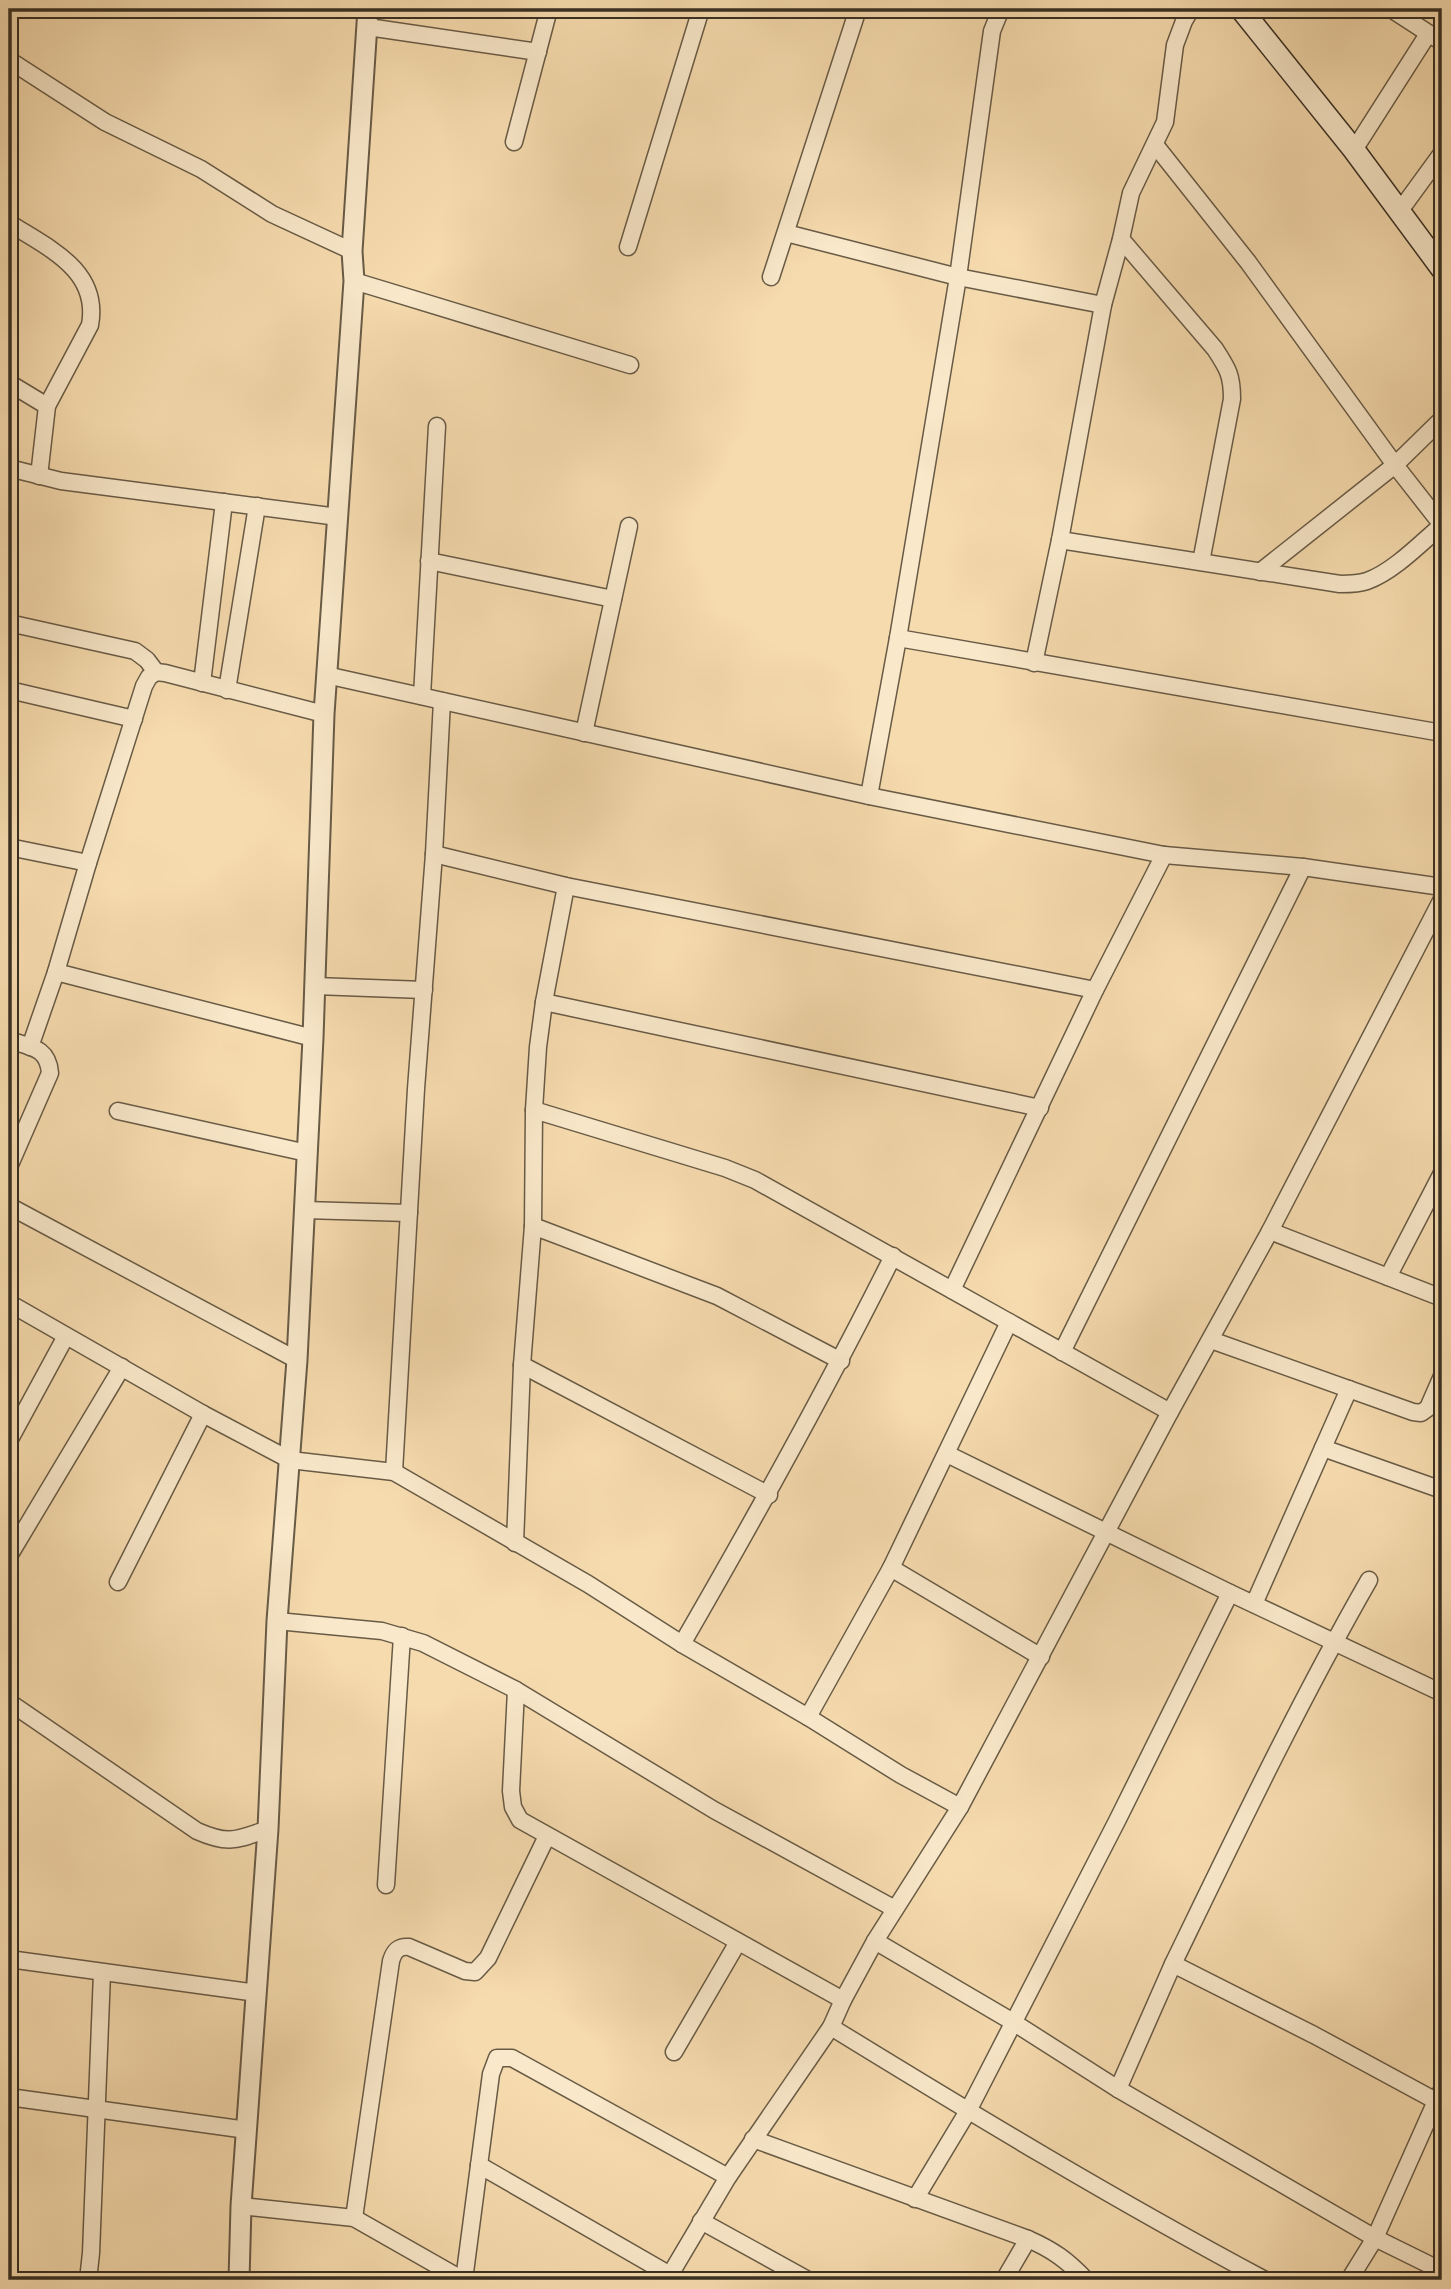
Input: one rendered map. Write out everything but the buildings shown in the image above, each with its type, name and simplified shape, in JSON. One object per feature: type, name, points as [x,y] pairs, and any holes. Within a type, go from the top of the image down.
[{"type":"main road","points":[[1241,9],[1354,150],[1442,269]]},
{"type":"street","points":[[514,142],[549,9]]},
{"type":"street","points":[[628,247],[701,9]]},
{"type":"street","points":[[771,277],[858,9]]},
{"type":"street","points":[[869,796],[958,277],[992,31],[1001,9]]},
{"type":"street","points":[[1034,663],[1060,540],[1103,305],[1131,193],[1156,146],[1165,122],[1175,45],[1178,33],[1191,9]]},
{"type":"street","points":[[1354,150],[1435,38],[1391,9]]},
{"type":"street","points":[[239,2280],[241,2206],[268,1829],[276,1621],[297,1360],[313,1038],[326,675],[354,281],[352,251],[368,18],[538,52]]},
{"type":"street","points":[[9,60],[105,122],[201,169],[272,214],[352,251]]},
{"type":"street","points":[[1060,540],[1340,584],[1365,582],[1381,575],[1442,525],[1395,465],[1248,262],[1156,146]]},
{"type":"street","points":[[1399,212],[1440,159]]},
{"type":"street","points":[[9,223],[74,267],[86,284],[91,298],[90,326],[47,406],[39,476]]},
{"type":"street","points":[[786,233],[958,277],[1103,305]]},
{"type":"street","points":[[1121,239],[1215,349],[1226,365],[1232,381],[1232,399],[1201,562]]},
{"type":"street","points":[[354,281],[630,365]]},
{"type":"street","points":[[9,383],[47,406]]},
{"type":"street","points":[[1260,572],[1395,465],[1442,419]]},
{"type":"street","points":[[422,696],[437,426]]},
{"type":"street","points":[[9,468],[61,481],[338,517]]},
{"type":"street","points":[[202,683],[225,502]]},
{"type":"street","points":[[227,690],[257,506]]},
{"type":"street","points":[[584,733],[629,526]]},
{"type":"street","points":[[429,561],[613,599]]},
{"type":"street","points":[[9,623],[135,651],[147,660],[156,672],[324,715]]},
{"type":"street","points":[[898,638],[1442,733]]},
{"type":"street","points":[[30,1047],[56,972],[144,686],[156,672]]},
{"type":"street","points":[[326,675],[869,796],[1164,855],[1303,867],[1442,887]]},
{"type":"street","points":[[18,692],[134,719]]},
{"type":"street","points":[[394,1472],[442,701]]},
{"type":"street","points":[[9,847],[88,863]]},
{"type":"street","points":[[434,854],[566,886],[1095,990]]},
{"type":"street","points":[[952,1290],[1095,990],[1164,855]]},
{"type":"street","points":[[1062,1352],[1303,867]]},
{"type":"street","points":[[515,1543],[522,1365],[534,1226],[534,1110],[538,1047],[566,886]]},
{"type":"street","points":[[479,2165],[669,2277],[728,2177],[831,2027],[875,1941],[960,1807],[1270,1231],[1442,899]]},
{"type":"street","points":[[56,972],[313,1038]]},
{"type":"street","points":[[315,986],[424,990]]},
{"type":"street","points":[[544,1002],[1040,1108]]},
{"type":"street","points":[[9,1040],[41,1052],[49,1061],[50,1073],[9,1167]]},
{"type":"street","points":[[534,1110],[755,1180],[1171,1412]]},
{"type":"street","points":[[118,1111],[307,1153]]},
{"type":"street","points":[[1388,1277],[1442,1173]]},
{"type":"street","points":[[9,1206],[297,1360]]},
{"type":"street","points":[[304,1210],[409,1213]]},
{"type":"street","points":[[534,1226],[717,1296],[841,1361]]},
{"type":"street","points":[[1270,1231],[1442,1298]]},
{"type":"street","points":[[682,1644],[769,1495],[841,1361],[893,1256]]},
{"type":"street","points":[[9,1303],[203,1414],[290,1460],[394,1472],[588,1584],[682,1644],[901,1775],[960,1807]]},
{"type":"street","points":[[808,1717],[891,1568],[1009,1322]]},
{"type":"street","points":[[9,1441],[66,1336]]},
{"type":"street","points":[[1211,1340],[1413,1412],[1421,1413],[1428,1408],[1442,1376]]},
{"type":"street","points":[[522,1365],[769,1495]]},
{"type":"street","points":[[9,1556],[122,1367]]},
{"type":"street","points":[[1254,1604],[1349,1389]]},
{"type":"street","points":[[118,1582],[203,1414]]},
{"type":"street","points":[[1323,1448],[1442,1490]]},
{"type":"street","points":[[947,1454],[1230,1593],[1442,1693]]},
{"type":"street","points":[[891,1568],[1041,1657]]},
{"type":"street","points":[[1118,2089],[1173,1964],[1248,1810],[1334,1642],[1369,1580]]},
{"type":"street","points":[[915,2199],[968,2111],[1230,1593]]},
{"type":"street","points":[[276,1621],[382,1631],[423,1643],[516,1690],[714,1810],[895,1909]]},
{"type":"street","points":[[386,1885],[401,1636]]},
{"type":"street","points":[[516,1690],[511,1791],[513,1807],[520,1820],[843,2000]]},
{"type":"street","points":[[9,1702],[197,1831],[217,1840],[230,1840],[268,1829]]},
{"type":"street","points":[[355,2218],[394,1952],[401,1947],[409,1947],[465,1971],[475,1972],[488,1958],[547,1836]]},
{"type":"street","points":[[875,1941],[1013,2022],[1118,2089],[1375,2238],[1442,2271]]},
{"type":"street","points":[[674,2052],[738,1942]]},
{"type":"street","points":[[9,1959],[257,1993]]},
{"type":"street","points":[[1173,1964],[1439,2095],[1375,2238],[1349,2280]]},
{"type":"street","points":[[88,2280],[102,1973]]},
{"type":"street","points":[[831,2027],[1151,2219],[1265,2280]]},
{"type":"street","points":[[241,2206],[355,2218],[464,2280],[491,2074],[497,2058],[503,2057],[512,2058],[728,2177]]},
{"type":"street","points":[[9,2097],[247,2130]]},
{"type":"street","points":[[753,2140],[1028,2239],[1054,2251],[1086,2280]]},
{"type":"street","points":[[701,2221],[808,2280]]},
{"type":"street","points":[[1004,2280],[1028,2239]]}]
